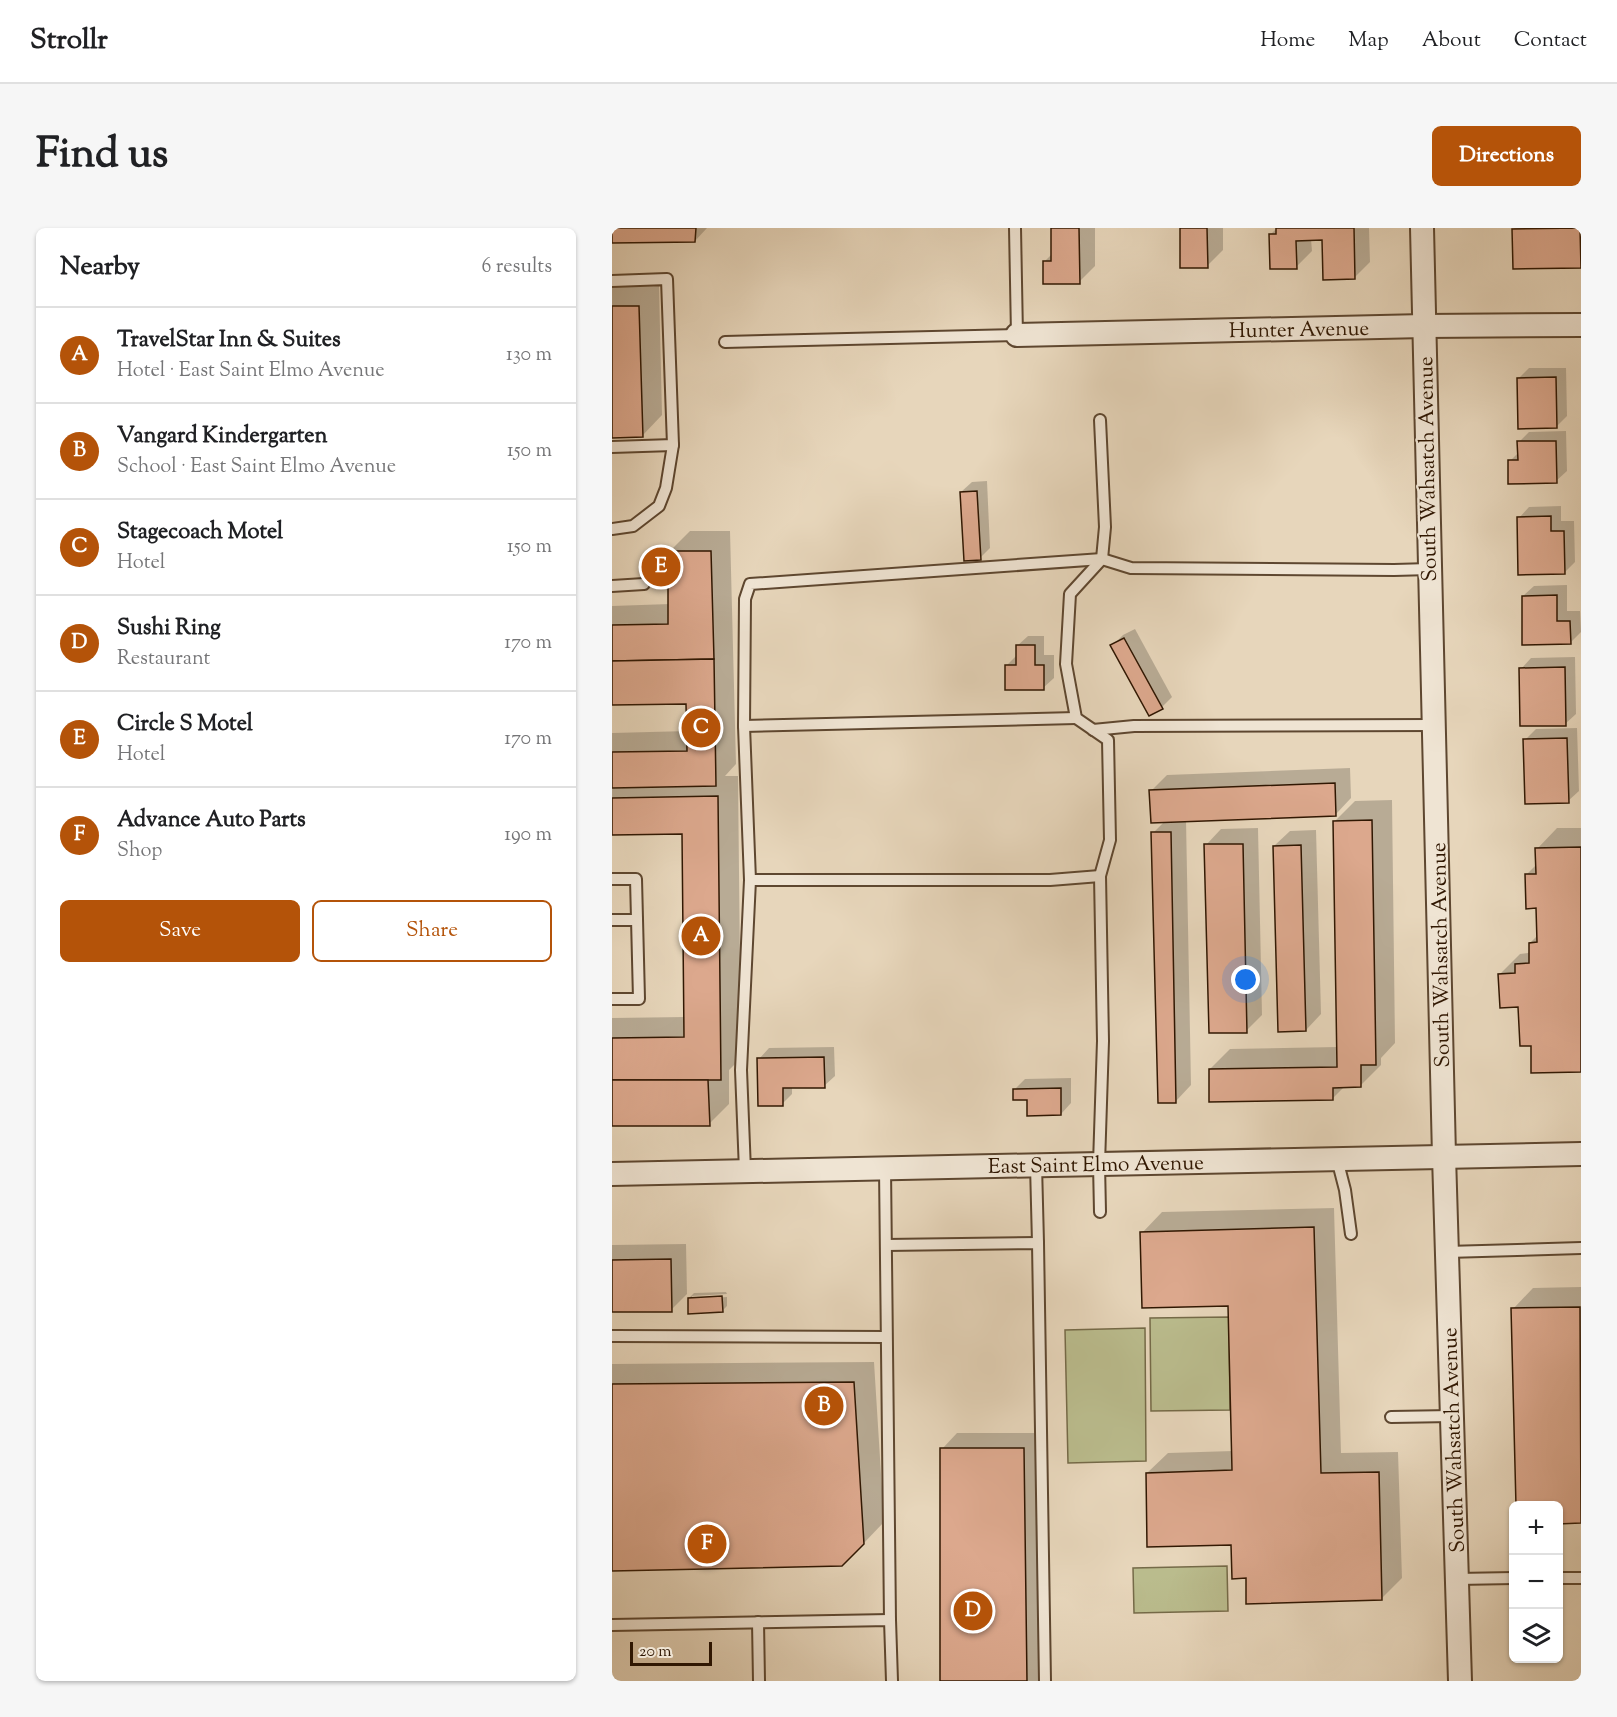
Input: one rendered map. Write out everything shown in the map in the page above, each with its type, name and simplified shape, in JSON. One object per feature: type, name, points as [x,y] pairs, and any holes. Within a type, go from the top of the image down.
[{"type":"street","name":"South Wahsatch Avenue","points":[[1422,228],[1444,1156],[1460,1681]]},
{"type":"street","name":"Hunter Avenue","points":[[1017,335],[1581,325]]},
{"type":"street","name":"East Saint Elmo Avenue","points":[[612,1174],[1581,1154]]},
{"type":"lane","points":[[725,342],[1017,335],[1015,228]]},
{"type":"lane","points":[[612,281],[667,279],[673,445],[666,488],[659,506],[633,526],[612,529]]},
{"type":"lane","points":[[1076,718],[1066,664],[1070,594],[1102,559],[1105,527],[1100,420]]},
{"type":"lane","points":[[612,447],[673,445]]},
{"type":"lane","points":[[745,1171],[741,1070],[750,880],[744,726],[745,599],[750,584],[1102,559],[1131,568],[1430,569]]},
{"type":"lane","points":[[612,586],[644,584]]},
{"type":"lane","points":[[744,726],[1076,718],[1108,740],[1110,840],[1100,876],[1103,1041],[1099,1164],[1100,1212]]},
{"type":"lane","points":[[1093,730],[1134,726],[1434,725]]},
{"type":"lane","points":[[750,880],[1050,880],[1100,876]]},
{"type":"lane","points":[[612,879],[636,879],[639,999],[612,999]]},
{"type":"lane","points":[[612,920],[637,920]]},
{"type":"lane","points":[[1337,1159],[1345,1190],[1351,1234]]},
{"type":"lane","points":[[1036,1165],[1045,1681]]},
{"type":"lane","points":[[885,1168],[892,1681]]},
{"type":"lane","points":[[886,1245],[1038,1243]]},
{"type":"lane","points":[[1447,1252],[1581,1248]]},
{"type":"lane","points":[[612,1336],[886,1337]]},
{"type":"lane","points":[[1391,1417],[1452,1416]]},
{"type":"lane","points":[[1457,1579],[1509,1578]]},
{"type":"lane","points":[[1563,1578],[1581,1578]]},
{"type":"lane","points":[[612,1625],[890,1620]]},
{"type":"lane","points":[[758,1622],[759,1681]]},
{"type":"green space","points":[[1229,1317],[1230,1410],[1151,1411],[1150,1318]]},
{"type":"green space","points":[[1145,1328],[1146,1461],[1068,1463],[1065,1330]]},
{"type":"green space","points":[[1227,1566],[1228,1611],[1134,1613],[1133,1568]]},
{"type":"building","points":[[612,228],[696,228],[695,242],[612,243]]},
{"type":"building","points":[[1051,228],[1079,228],[1080,284],[1043,284],[1043,261],[1051,261]]},
{"type":"building","points":[[1180,228],[1207,228],[1208,268],[1180,268]]},
{"type":"building","points":[[1276,228],[1354,228],[1355,279],[1323,280],[1322,240],[1296,241],[1297,269],[1270,269],[1269,234],[1276,234]]},
{"type":"building","points":[[1580,228],[1581,268],[1513,269],[1512,229]]},
{"type":"building","points":[[612,306],[639,306],[643,437],[612,438]]},
{"type":"building","points":[[1556,377],[1557,428],[1518,429],[1517,378]]},
{"type":"building","points":[[1517,441],[1556,441],[1557,483],[1508,484],[1508,460],[1518,460]]},
{"type":"building","points":[[977,491],[981,560],[964,561],[960,492]]},
{"type":"building","points":[[1551,516],[1551,531],[1564,531],[1565,574],[1518,575],[1517,517]]},
{"type":"building","points":[[668,551],[711,551],[714,659],[612,661],[612,625],[668,624]]},
{"type":"building","points":[[1557,595],[1557,621],[1570,621],[1571,644],[1522,645],[1522,596]]},
{"type":"building","points":[[1124,638],[1163,709],[1149,716],[1110,645]]},
{"type":"building","points":[[1016,645],[1035,645],[1035,665],[1044,665],[1044,690],[1005,690],[1005,665],[1016,665]]},
{"type":"building","points":[[714,659],[716,786],[612,788],[612,752],[687,751],[686,704],[612,705],[612,661]]},
{"type":"building","points":[[1565,667],[1566,726],[1520,726],[1519,668]]},
{"type":"building","points":[[1567,738],[1569,803],[1525,804],[1523,739]]},
{"type":"building","points":[[1335,783],[1336,816],[1151,823],[1149,790]]},
{"type":"building","points":[[718,796],[721,1080],[612,1080],[612,1038],[684,1037],[682,834],[612,835],[612,798]]},
{"type":"building","points":[[1372,820],[1376,1065],[1361,1065],[1361,1087],[1333,1088],[1333,1100],[1209,1102],[1209,1069],[1337,1067],[1333,821]]},
{"type":"building","points":[[1151,832],[1171,832],[1176,1103],[1158,1103]]},
{"type":"building","points":[[1204,844],[1243,844],[1247,1033],[1209,1033]]},
{"type":"building","points":[[1301,845],[1306,1031],[1278,1032],[1273,846]]},
{"type":"building","points":[[1581,847],[1581,1072],[1531,1073],[1531,1046],[1520,1046],[1518,1007],[1500,1008],[1498,974],[1515,973],[1515,964],[1529,963],[1529,943],[1537,942],[1536,908],[1526,909],[1525,874],[1536,874],[1535,848]]},
{"type":"building","points":[[824,1057],[825,1088],[783,1088],[783,1106],[758,1106],[757,1058]]},
{"type":"building","points":[[612,1080],[708,1080],[710,1126],[612,1126]]},
{"type":"building","points":[[1061,1088],[1061,1115],[1027,1116],[1027,1100],[1013,1100],[1013,1089]]},
{"type":"building","points":[[1314,1227],[1321,1473],[1379,1472],[1382,1600],[1246,1604],[1246,1578],[1232,1579],[1231,1545],[1147,1547],[1146,1473],[1232,1470],[1228,1306],[1142,1308],[1140,1232]]},
{"type":"building","points":[[671,1259],[672,1312],[612,1312],[612,1260]]},
{"type":"building","points":[[722,1296],[723,1312],[688,1314],[688,1298]]},
{"type":"building","points":[[1580,1307],[1581,1523],[1563,1524],[1563,1501],[1516,1501],[1511,1308]]},
{"type":"building","points":[[854,1382],[864,1544],[842,1566],[612,1571],[612,1384]]},
{"type":"building","points":[[940,1448],[1024,1448],[1027,1681],[940,1681]]},
{"type":"place","name":"Circle S Motel","points":[[661,567]]},
{"type":"place","name":"Stagecoach Motel","points":[[701,728]]},
{"type":"place","name":"TravelStar Inn & Suites","points":[[701,936]]},
{"type":"place","name":"Vangard Kindergarten","points":[[824,1406]]},
{"type":"place","name":"Advance Auto Parts","points":[[707,1544]]},
{"type":"place","name":"Sushi Ring","points":[[973,1611]]}]
